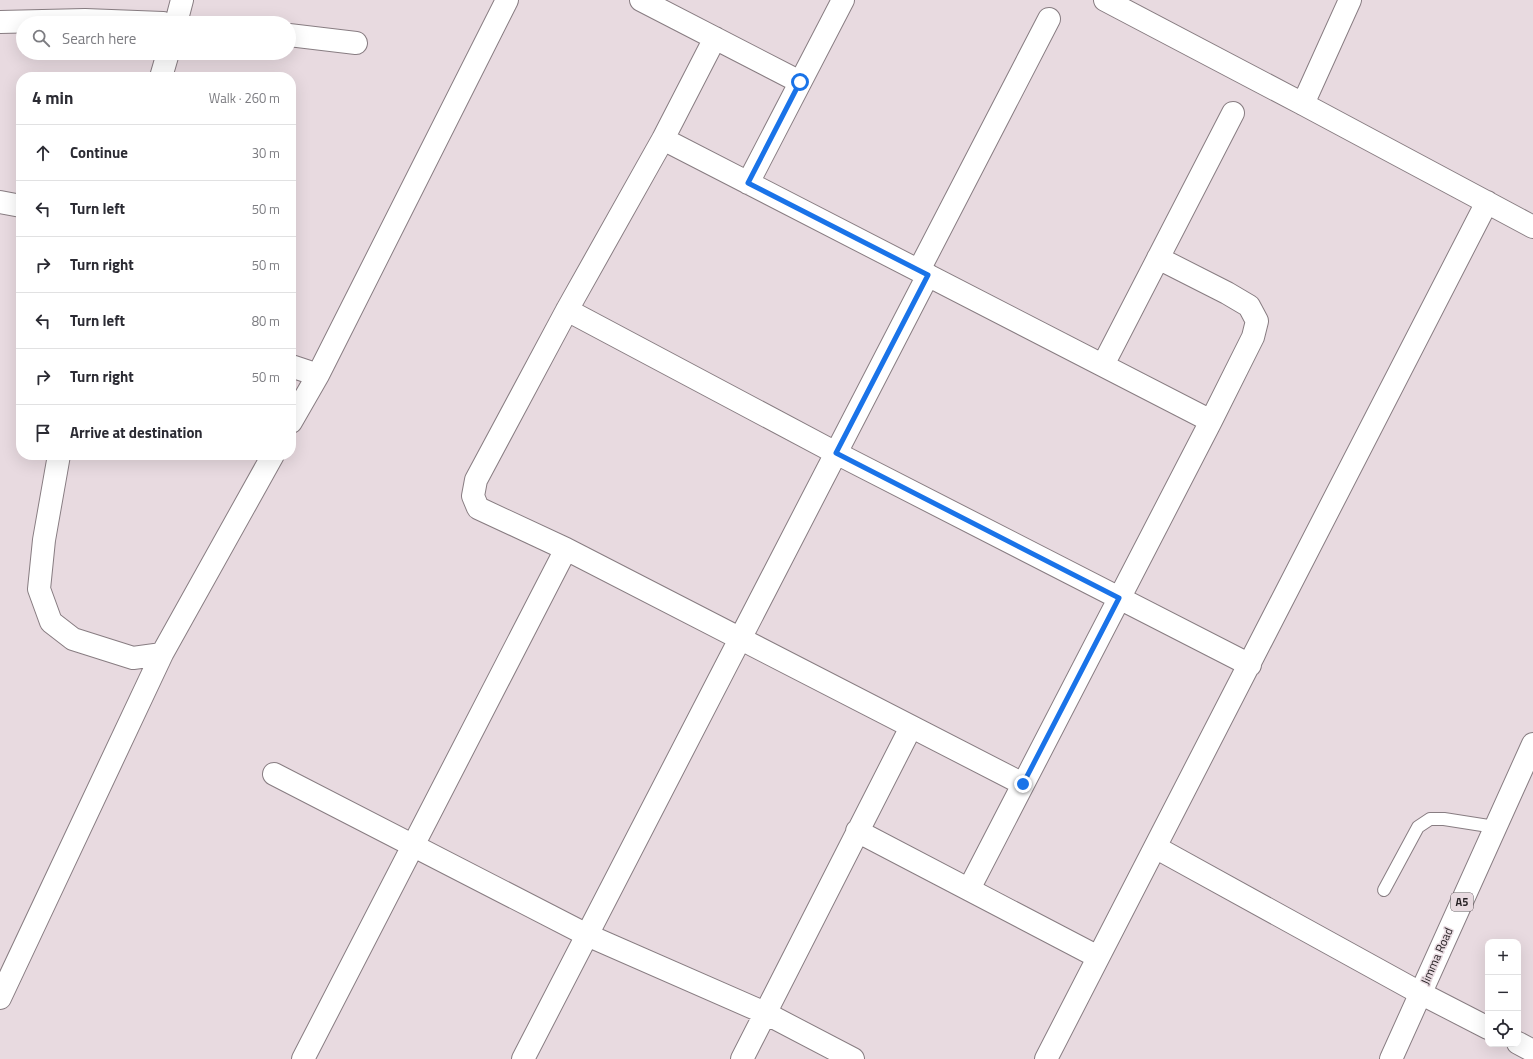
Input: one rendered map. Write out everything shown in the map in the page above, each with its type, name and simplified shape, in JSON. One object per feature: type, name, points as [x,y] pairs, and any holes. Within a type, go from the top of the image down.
[{"type":"main road","points":[[178,16],[182,0]]},
{"type":"main road","points":[[296,413],[318,375],[507,0]]},
{"type":"main road","points":[[641,0],[800,82]]},
{"type":"main road","points":[[748,183],[843,0]]},
{"type":"main road","points":[[1105,0],[1533,227]]},
{"type":"main road","points":[[1303,104],[1350,0]]},
{"type":"main road","points":[[523,1059],[836,453],[1050,19]]},
{"type":"main road","points":[[0,22],[16,22]]},
{"type":"main road","points":[[296,35],[356,43]]},
{"type":"main road","points":[[715,38],[663,139],[567,310],[476,480],[473,496],[478,508],[566,550],[1023,784]]},
{"type":"main road","points":[[162,72],[166,60]]},
{"type":"main road","points":[[1103,365],[1233,113]]},
{"type":"main road","points":[[663,139],[1211,421]]},
{"type":"main road","points":[[0,202],[16,205]]},
{"type":"main road","points":[[1046,1059],[1487,202]]},
{"type":"main road","points":[[969,889],[1253,337],[1257,321],[1249,306],[1227,293],[1158,258]]},
{"type":"main road","points":[[567,310],[836,453],[1250,665]]},
{"type":"main road","points":[[296,368],[318,375]]},
{"type":"main road","points":[[58,460],[44,540],[38,589],[51,622],[73,639],[133,658],[162,654]]},
{"type":"main road","points":[[0,998],[162,654],[270,460]]},
{"type":"main road","points":[[302,1059],[566,550]]},
{"type":"main road","points":[[742,1059],[911,727]]},
{"type":"main road","name":"Jimma Road","points":[[1390,1059],[1533,744]]},
{"type":"main road","points":[[274,774],[587,935],[765,1013],[853,1059]]},
{"type":"main road","points":[[857,831],[1098,957]]},
{"type":"main road","points":[[1155,848],[1420,994],[1485,1026]]},
{"type":"main road","points":[[1521,1045],[1533,1051]]},
{"type":"lane","points":[[1384,890],[1418,827],[1430,819],[1444,819],[1495,828]]},
{"type":"route","points":[[800,82],[748,183],[928,275],[836,453],[1119,598],[1023,784]]}]
